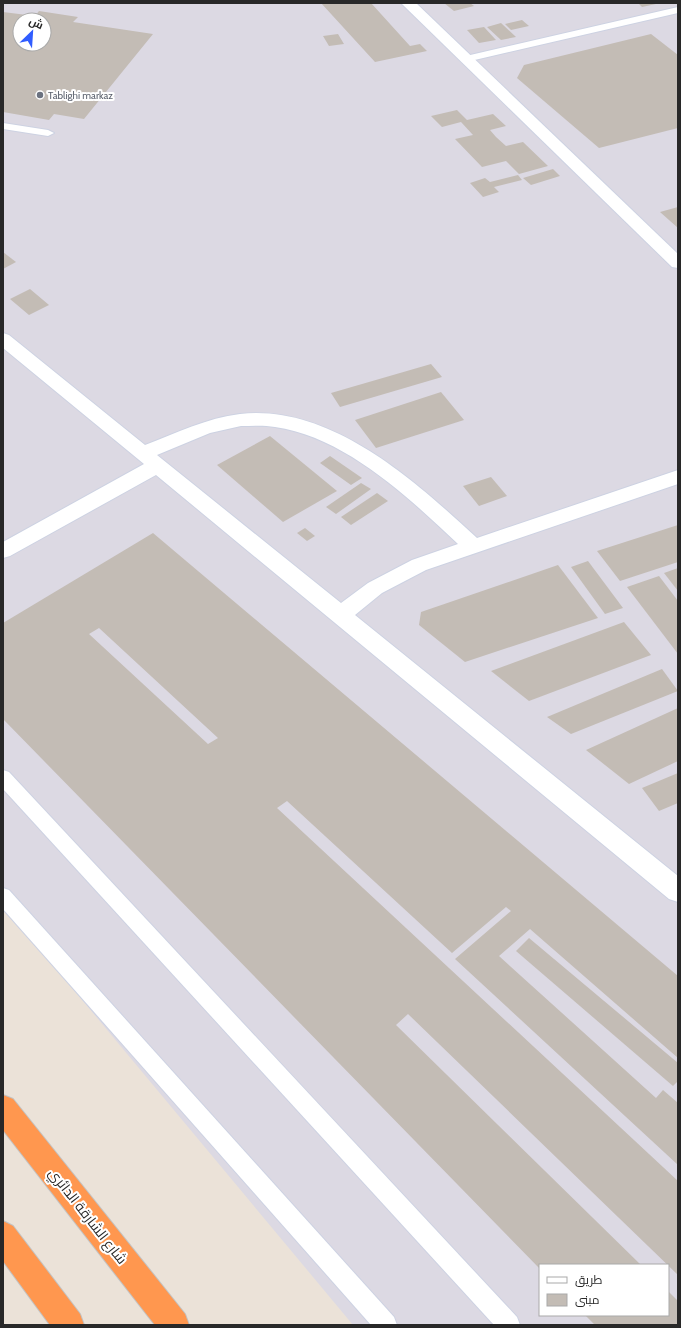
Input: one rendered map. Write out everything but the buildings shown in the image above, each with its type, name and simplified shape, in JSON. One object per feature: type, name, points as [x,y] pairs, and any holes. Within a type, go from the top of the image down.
[{"type":"highway","name":"شارع الشارقة الدائري","points":[[3,1108],[174,1325]]},
{"type":"highway","points":[[3,1236],[69,1325]]},
{"type":"street","points":[[408,3],[678,263]]},
{"type":"street","points":[[3,338],[678,891]]},
{"type":"street","points":[[3,551],[150,459],[220,424],[241,420],[263,419],[303,426],[352,450],[381,468],[430,505],[474,546]]},
{"type":"street","points":[[341,615],[375,588],[396,576],[419,566],[678,477]]},
{"type":"lane","points":[[466,59],[678,10]]},
{"type":"lane","points":[[3,126],[48,134]]},
{"type":"lane","points":[[3,777],[509,1325]]},
{"type":"lane","points":[[3,896],[386,1325]]},
{"type":"shaded area","points":[[3,3],[678,3],[678,1325],[353,1325],[3,905]]},
{"type":"place","name":"Tablighi markaz","points":[[40,95]]}]
